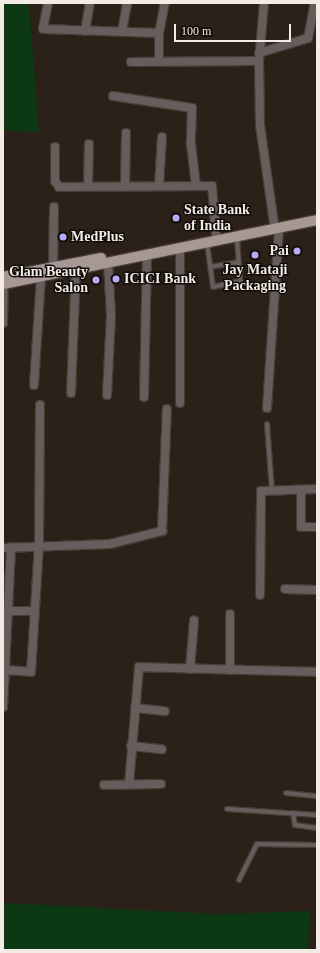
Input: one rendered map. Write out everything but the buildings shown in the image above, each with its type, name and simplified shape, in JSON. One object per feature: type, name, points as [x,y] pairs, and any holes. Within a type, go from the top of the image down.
[{"type":"main road","points":[[3,282],[42,277],[76,270],[108,263],[134,254],[147,255],[180,249],[203,242],[216,236],[276,228],[317,214]]},
{"type":"main road","points":[[3,282],[53,267],[203,242],[237,238],[317,220]]},
{"type":"street","points":[[48,3],[43,29],[159,34]]},
{"type":"street","points":[[85,31],[90,3]]},
{"type":"street","points":[[122,32],[127,3]]},
{"type":"street","points":[[160,62],[159,34],[165,3]]},
{"type":"street","points":[[264,3],[259,57],[260,125],[276,228],[267,408]]},
{"type":"street","points":[[131,62],[259,57],[308,38],[315,3]]},
{"type":"street","points":[[113,96],[192,108],[191,144],[196,186]]},
{"type":"street","points":[[125,187],[126,133]]},
{"type":"street","points":[[160,186],[162,137]]},
{"type":"street","points":[[88,187],[89,144]]},
{"type":"street","points":[[55,147],[57,186],[212,186],[216,236]]},
{"type":"street","points":[[53,267],[54,207]]},
{"type":"street","points":[[180,249],[180,403]]},
{"type":"street","points":[[144,397],[147,255]]},
{"type":"street","points":[[107,395],[111,314],[108,263]]},
{"type":"street","points":[[71,393],[76,270]]},
{"type":"street","points":[[34,385],[42,277]]},
{"type":"street","points":[[3,282],[3,323]]},
{"type":"street","points":[[5,670],[31,672],[39,545],[40,405]]},
{"type":"street","points":[[3,707],[8,611],[7,548],[39,545],[110,544],[162,531],[167,409]]},
{"type":"street","points":[[260,595],[261,491],[317,489]]},
{"type":"street","points":[[301,490],[301,527],[317,527]]},
{"type":"street","points":[[285,589],[317,590]]},
{"type":"street","points":[[8,611],[35,611]]},
{"type":"street","points":[[230,614],[230,670]]},
{"type":"street","points":[[190,669],[194,620]]},
{"type":"street","points":[[129,784],[131,746],[139,667],[317,672]]},
{"type":"street","points":[[135,708],[165,710]]},
{"type":"street","points":[[131,746],[162,749]]},
{"type":"street","points":[[104,785],[160,784]]},
{"type":"lane","points":[[203,242],[210,267],[213,287],[240,281],[237,238]]},
{"type":"lane","points":[[210,267],[239,262]]},
{"type":"lane","points":[[267,424],[272,490]]},
{"type":"lane","points":[[286,793],[317,796]]},
{"type":"lane","points":[[227,809],[317,815]]},
{"type":"lane","points":[[293,813],[295,825],[317,828]]},
{"type":"lane","points":[[238,880],[257,844],[317,845]]},
{"type":"green space","points":[[3,3],[29,3],[39,133],[3,130]]},
{"type":"green space","points":[[3,903],[220,914],[310,911],[308,950],[3,950]]},
{"type":"place","name":"State Bank of India","points":[[176,218]]},
{"type":"place","name":"MedPlus","points":[[63,237]]},
{"type":"place","name":"Pai","points":[[297,251]]},
{"type":"place","name":"Jay Mataji Packaging","points":[[255,255]]},
{"type":"place","name":"ICICI Bank","points":[[116,279]]},
{"type":"place","name":"Glam Beauty Salon","points":[[96,280]]}]
